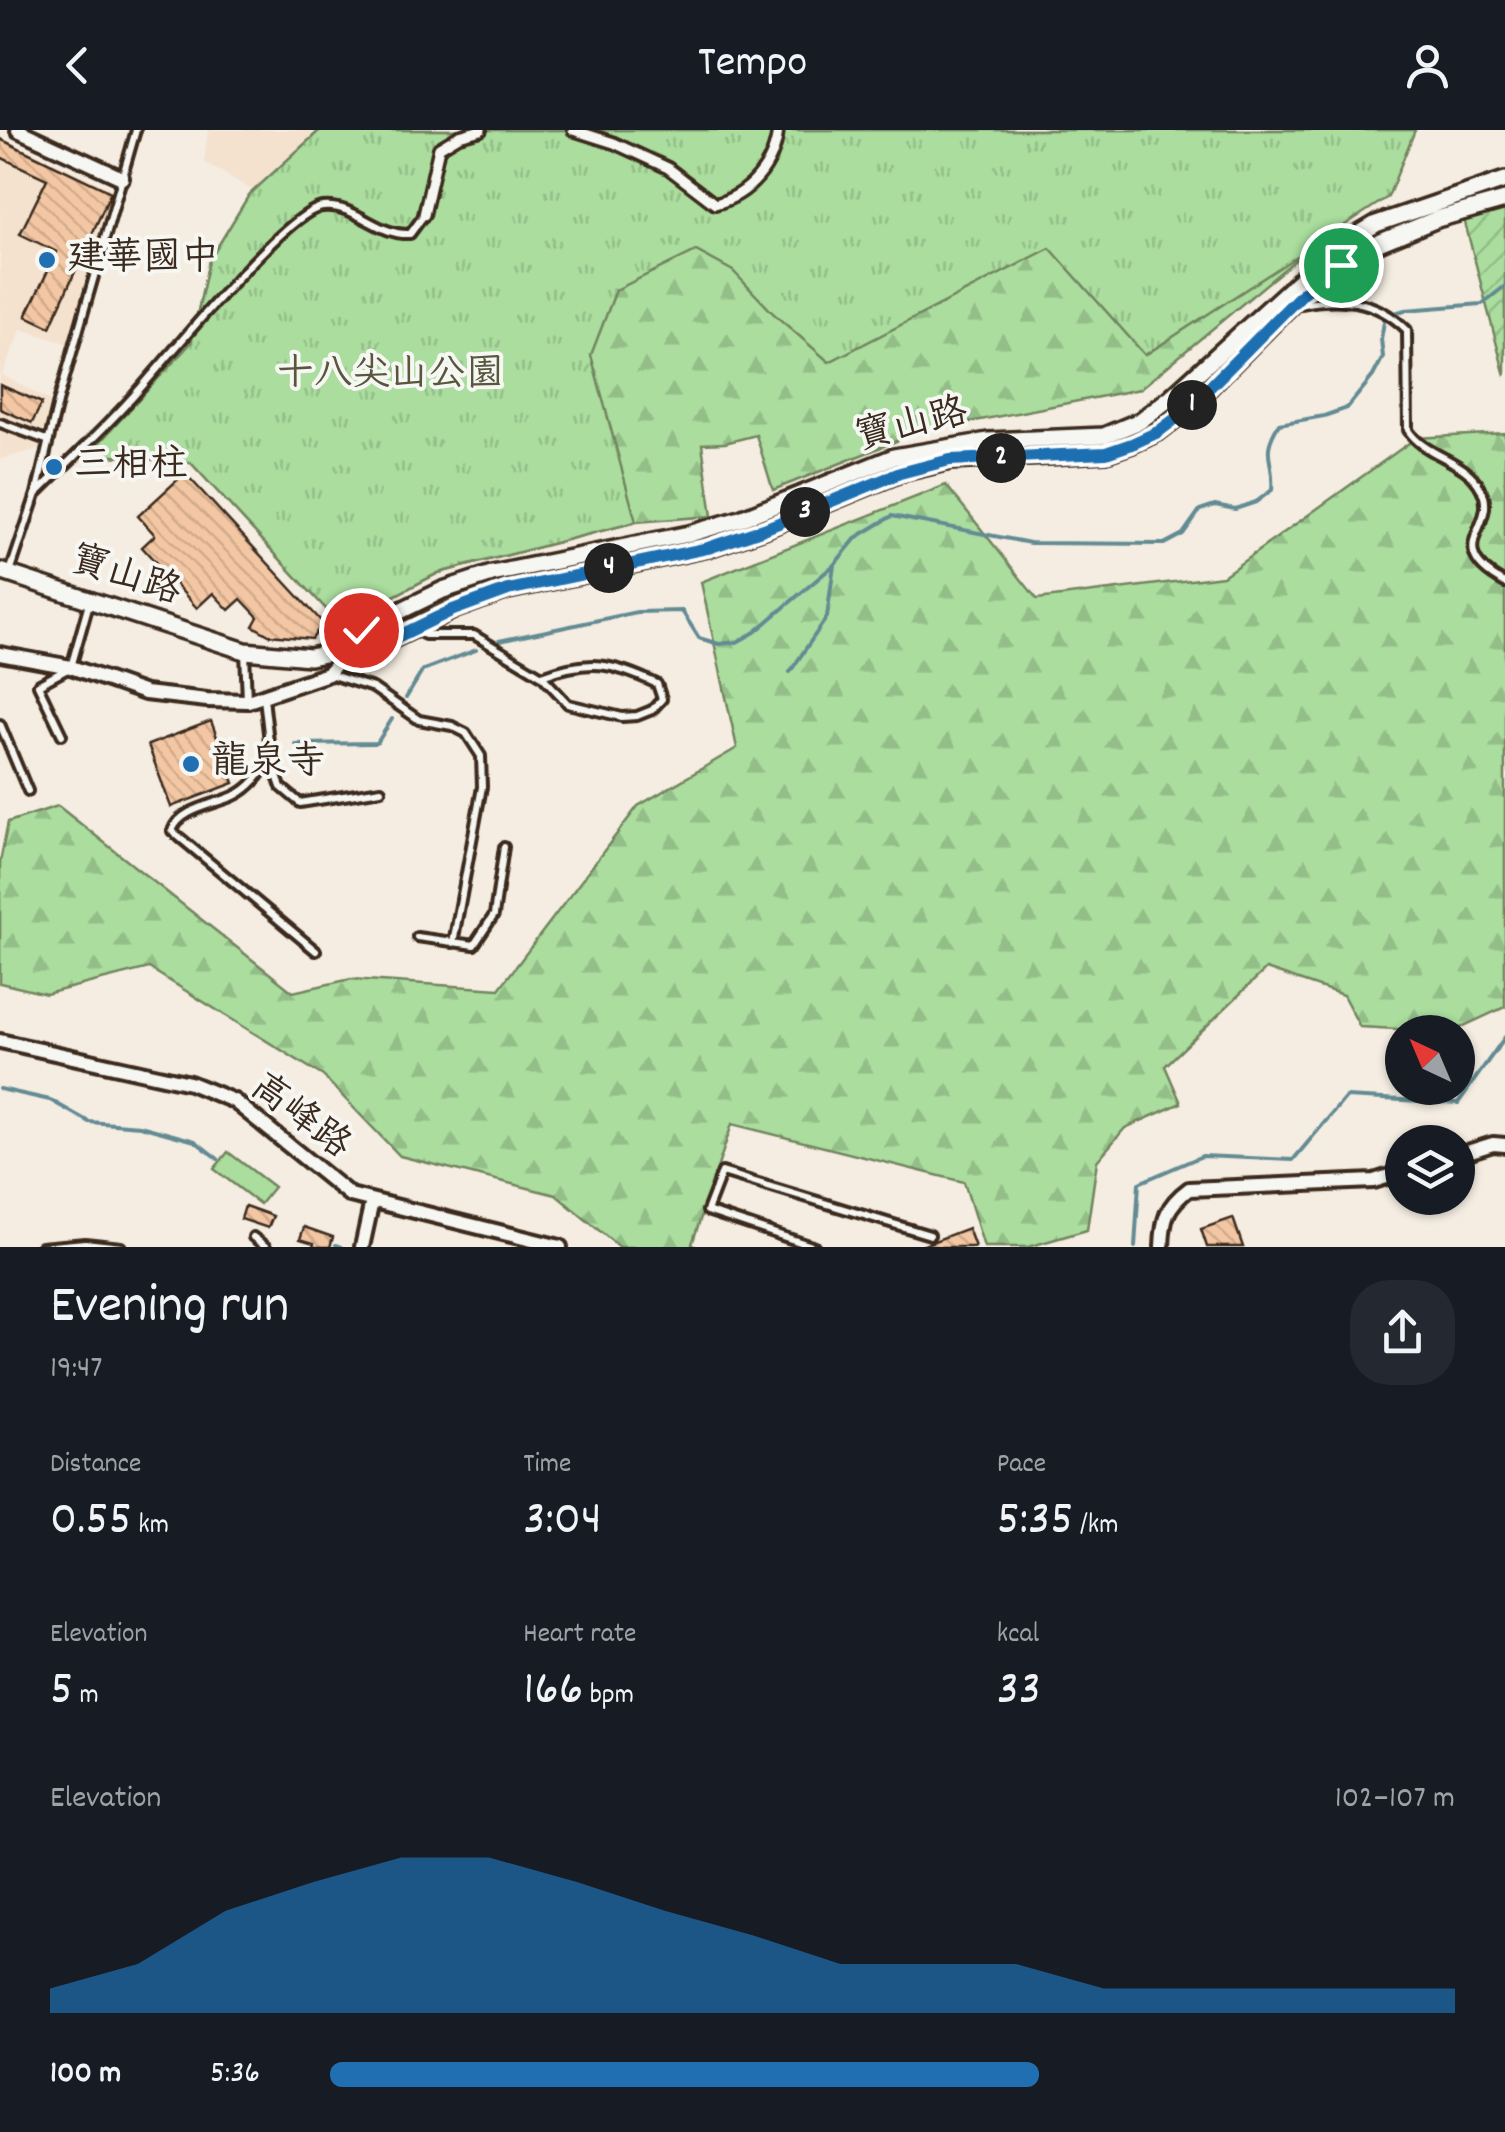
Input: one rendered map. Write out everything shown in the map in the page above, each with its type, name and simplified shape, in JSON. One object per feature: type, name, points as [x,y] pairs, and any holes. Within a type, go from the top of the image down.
[{"type":"street","points":[[18,130],[122,178]]},
{"type":"street","points":[[424,215],[440,148],[459,136],[482,130]]},
{"type":"street","points":[[573,130],[614,143],[668,168],[715,204],[731,200],[756,181],[768,163],[778,130]]},
{"type":"street","name":"寶山路","points":[[348,649],[361,630],[459,585],[492,574],[740,520],[894,457],[988,441],[1104,436],[1140,421],[1170,398],[1334,249],[1376,224],[1505,180]]},
{"type":"street","name":"寶山路","points":[[5,572],[245,651],[310,656],[348,649],[370,650],[453,610],[508,590],[708,548],[900,473],[950,460],[1106,453],[1132,444],[1158,432],[1187,410],[1290,306],[1341,265],[1381,242],[1505,200]]},
{"type":"street","points":[[0,654],[71,667],[145,693],[248,701],[328,674],[348,649]]},
{"type":"street","name":"高峰路","points":[[0,1040],[190,1083],[234,1101],[350,1195],[560,1247]]},
{"type":"street","points":[[1475,1150],[1505,1145]]},
{"type":"street","points":[[1162,1247],[1162,1220],[1172,1202],[1189,1189],[1385,1177]]},
{"type":"street","points":[[362,1247],[372,1200]]},
{"type":"lane","points":[[5,572],[36,494],[136,130]]},
{"type":"lane","points":[[36,494],[128,403],[281,234],[311,210],[324,206],[340,209],[394,235],[410,234],[424,215]]},
{"type":"lane","points":[[1290,306],[1319,300],[1366,302],[1407,330],[1408,430],[1414,439],[1457,464],[1480,486],[1486,508],[1472,540],[1472,551],[1490,575],[1505,583]]},
{"type":"lane","points":[[0,423],[49,442]]},
{"type":"lane","points":[[62,735],[38,685],[71,667],[90,600]]},
{"type":"lane","points":[[414,629],[425,635],[474,635],[542,676],[568,704],[622,717],[652,710],[662,699],[657,684],[627,670],[602,665],[572,664],[542,676]]},
{"type":"lane","points":[[245,651],[248,701]]},
{"type":"lane","points":[[328,674],[373,688],[419,720],[452,726],[466,733],[481,756],[482,787],[453,943]]},
{"type":"lane","points":[[264,698],[270,758],[281,787],[300,803],[382,790]]},
{"type":"lane","points":[[0,724],[28,790]]},
{"type":"lane","points":[[270,758],[258,778],[240,794],[182,816],[172,830],[316,951]]},
{"type":"lane","points":[[417,937],[474,945],[494,915],[504,846]]},
{"type":"lane","points":[[814,1247],[706,1211],[722,1172],[930,1235]]},
{"type":"lane","points":[[253,1237],[266,1247]]},
{"type":"lane","points":[[41,1247],[86,1243],[122,1247]]},
{"type":"shaded area","points":[[208,130],[318,130],[252,190],[204,162]]},
{"type":"shaded area","name":"建華國中","points":[[0,137],[116,191],[68,344],[21,329],[2,375],[53,402],[44,447],[0,460]]},
{"type":"green space","name":"十八尖山公園","points":[[320,130],[1415,130],[1347,217],[1140,389],[919,432],[773,490],[756,435],[702,444],[712,516],[636,522],[439,573],[340,624],[191,463],[89,454],[191,343],[209,261],[249,195]]},
{"type":"green space","name":"十八尖山公園","points":[[320,130],[1415,130],[1388,197],[1145,355],[1050,248],[829,362],[774,314],[733,271],[696,251],[616,290],[591,355],[636,522],[438,573],[340,624],[191,463],[89,454],[191,343],[209,261],[249,195]]},
{"type":"green space","points":[[1505,204],[1505,376],[1463,215]]},
{"type":"green space","points":[[1505,433],[1505,1007],[1475,1021],[1475,1015],[1385,1015],[1385,1028],[1360,1027],[1343,995],[1266,969],[1165,1066],[1181,1103],[1125,1128],[1097,1161],[1087,1230],[1028,1247],[984,1247],[964,1182],[732,1124],[692,1244],[696,1247],[619,1247],[556,1195],[400,1156],[323,1076],[149,968],[46,994],[0,983],[0,862],[8,822],[58,806],[293,992],[351,979],[499,989],[638,806],[737,748],[701,582],[946,485],[1037,599],[1223,576],[1416,438]]},
{"type":"green space","points":[[228,1152],[274,1187],[260,1204],[214,1169]]},
{"type":"building","points":[[0,139],[111,192],[50,327],[26,316],[57,252],[20,234],[47,179],[0,157]]},
{"type":"building","points":[[0,385],[42,403],[32,423],[0,409]]},
{"type":"building","points":[[185,473],[323,623],[312,639],[269,635],[253,626],[258,617],[241,599],[229,610],[213,593],[197,608],[142,547],[155,535],[138,516]]},
{"type":"building","name":"龍泉寺","points":[[211,721],[234,783],[171,807],[148,745]]},
{"type":"building","points":[[245,1206],[273,1216],[268,1228],[241,1219]]},
{"type":"building","points":[[1233,1218],[1243,1247],[1207,1247],[1201,1229]]},
{"type":"building","points":[[304,1227],[333,1237],[330,1247],[313,1247],[314,1243],[300,1239]]},
{"type":"building","points":[[968,1228],[975,1247],[921,1247],[921,1246]]},
{"type":"waterway","points":[[499,641],[637,612],[682,611],[699,638],[719,644],[737,642],[755,632],[834,565],[857,537],[892,516],[1030,543],[1164,544],[1183,534],[1200,510],[1215,505],[1235,509],[1256,502],[1272,490],[1269,451],[1279,424],[1347,408],[1383,357],[1385,316],[1405,310],[1482,304],[1505,286]]},
{"type":"waterway","points":[[790,672],[827,617],[834,565]]},
{"type":"waterway","points":[[406,698],[423,670],[476,650]]},
{"type":"waterway","points":[[295,744],[377,743],[392,719]]},
{"type":"waterway","points":[[1135,1247],[1139,1183],[1202,1156],[1293,1160],[1346,1097],[1458,1103],[1505,1037]]},
{"type":"waterway","points":[[0,1089],[50,1100],[89,1122],[140,1126],[195,1141],[218,1159]]},
{"type":"waterway","points":[[336,1245],[341,1247]]},
{"type":"place","name":"建華國中","points":[[47,260]]},
{"type":"place","name":"三相柱","points":[[54,467]]},
{"type":"place","name":"龍泉寺","points":[[191,764]]},
{"type":"route","points":[[361,630],[348,649],[370,650],[453,610],[508,590],[708,548],[900,473],[950,460],[1106,453],[1132,444],[1158,432],[1187,410],[1303,293],[1341,265]]}]
